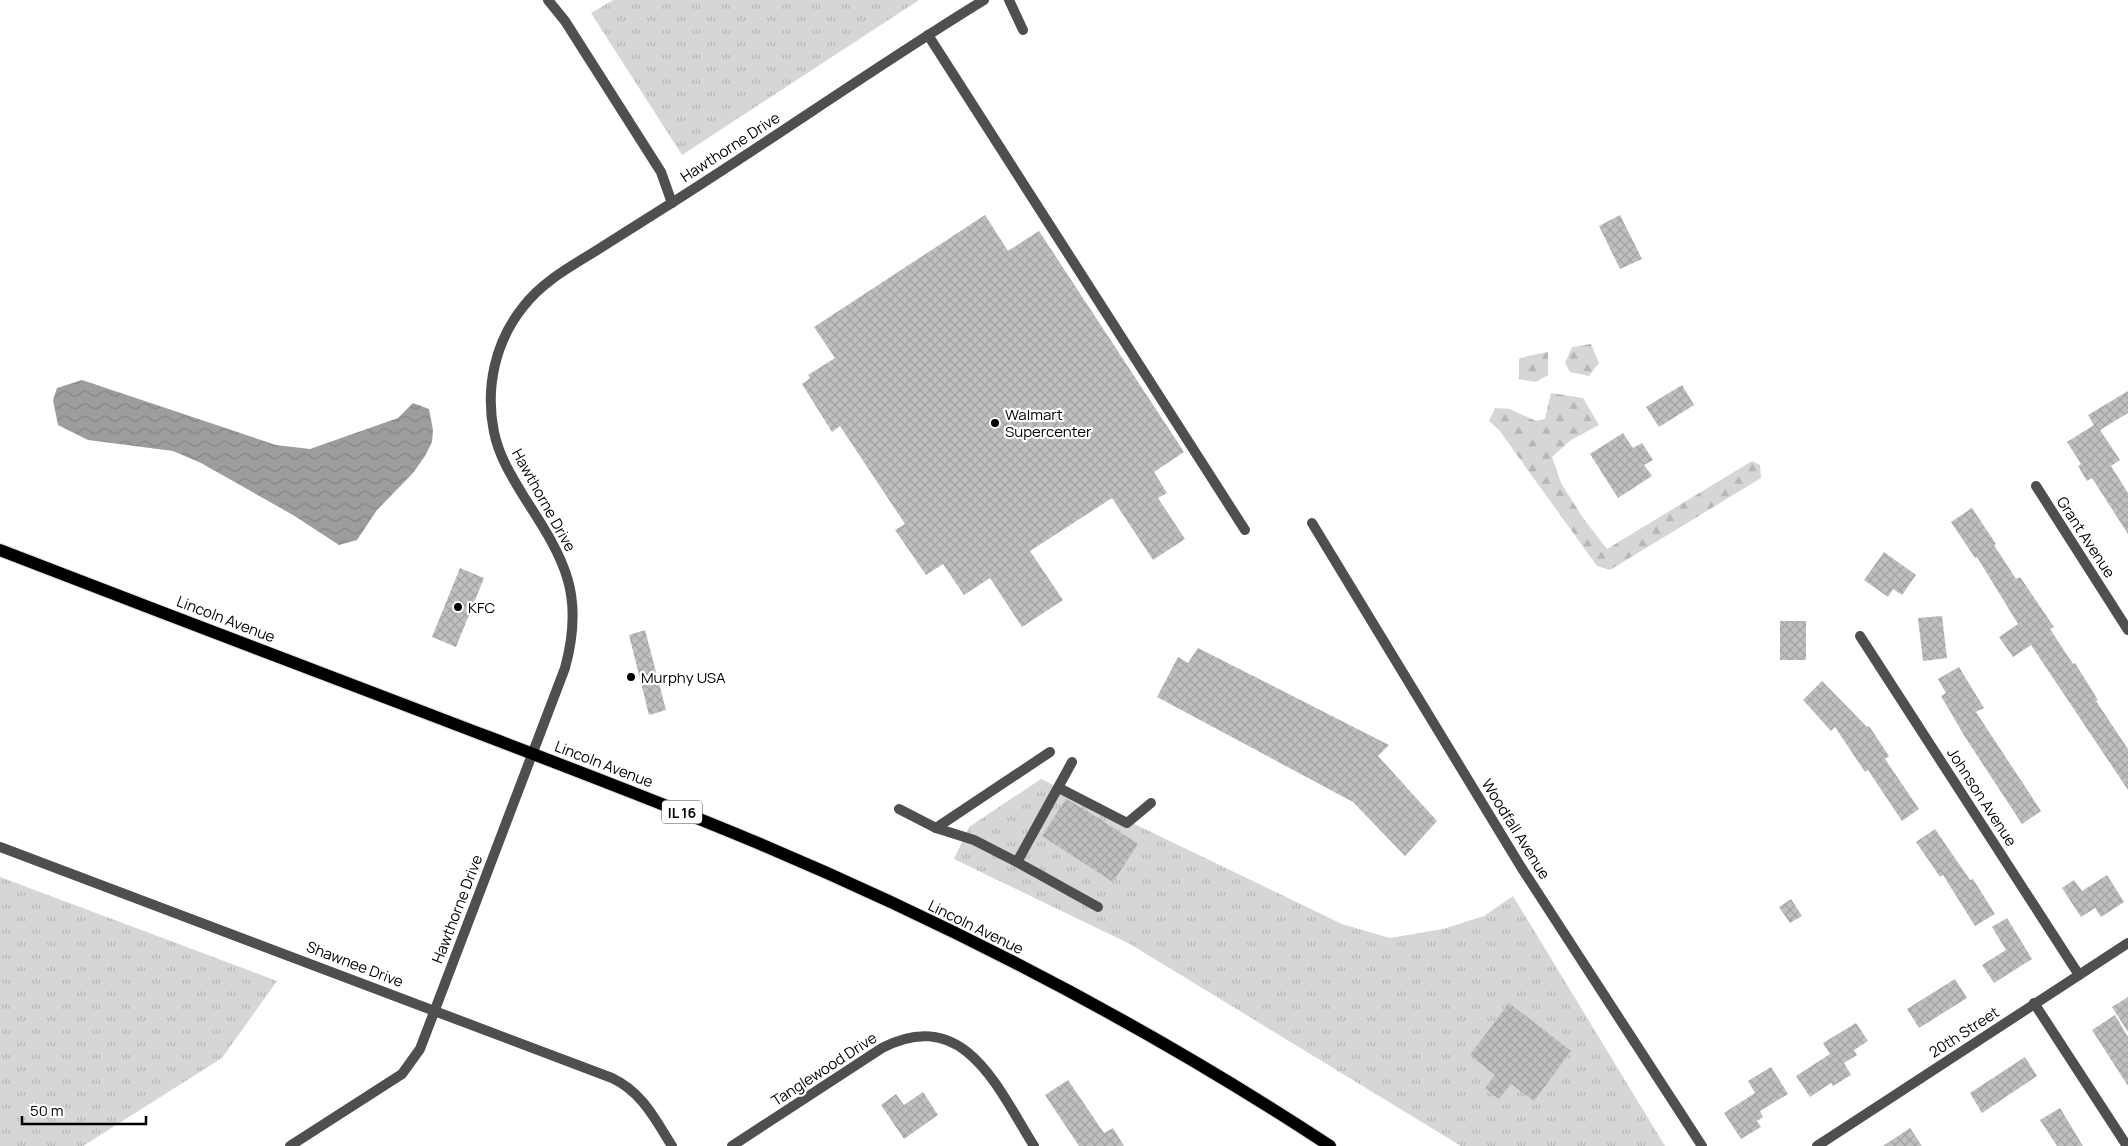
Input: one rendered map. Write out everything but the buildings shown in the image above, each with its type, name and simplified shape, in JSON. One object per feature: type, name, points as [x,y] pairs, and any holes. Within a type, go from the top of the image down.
[{"type":"main road","name":"Lincoln Avenue","points":[[0,550],[751,840],[860,888],[975,943],[1089,1003],[1203,1068],[1330,1146]]},
{"type":"street","points":[[548,0],[565,21],[661,172],[672,203]]},
{"type":"street","name":"Hawthorne Drive","points":[[290,1146],[402,1074],[420,1049],[565,668],[571,645],[574,619],[572,594],[566,571],[557,549],[514,481],[496,442],[491,416],[490,391],[494,368],[509,327],[523,306],[540,288],[559,274],[672,203],[928,34],[984,0]]},
{"type":"street","points":[[1009,0],[1023,30]]},
{"type":"street","points":[[928,34],[1245,530]]},
{"type":"street","name":"Grant Avenue","points":[[2036,486],[2128,630]]},
{"type":"street","name":"Woodfall Avenue","points":[[1312,523],[1521,867],[1702,1146]]},
{"type":"street","name":"Johnson Avenue","points":[[1860,636],[2079,975]]},
{"type":"street","points":[[936,828],[1050,752]]},
{"type":"street","points":[[1017,862],[1072,762]]},
{"type":"street","points":[[1059,788],[1127,823],[1151,803]]},
{"type":"street","points":[[899,810],[936,828],[974,840],[1098,907]]},
{"type":"street","name":"Shawnee Drive","points":[[0,847],[434,1010],[622,1083],[643,1101],[672,1146]]},
{"type":"street","name":"20th Street","points":[[1817,1146],[2128,943]]},
{"type":"street","points":[[2034,1003],[2127,1146]]},
{"type":"street","name":"Tanglewood Drive","points":[[732,1146],[896,1041],[929,1036],[962,1047],[976,1058],[987,1071],[1034,1146]]},
{"type":"green space","points":[[613,0],[919,0],[682,155],[591,13]]},
{"type":"green space","points":[[1591,344],[1599,363],[1589,376],[1570,372],[1565,363],[1572,347]]},
{"type":"green space","points":[[1548,352],[1548,375],[1536,382],[1519,379],[1519,359]]},
{"type":"green space","points":[[1551,393],[1583,398],[1599,425],[1571,440],[1552,457],[1561,483],[1583,518],[1607,549],[1752,461],[1760,465],[1761,478],[1610,570],[1597,566],[1499,430],[1489,421],[1495,408],[1510,409],[1536,421],[1545,419]]},
{"type":"green space","points":[[1041,779],[1342,924],[1390,938],[1443,929],[1484,916],[1513,896],[1665,1146],[1461,1146],[1130,944],[954,859],[969,827]]},
{"type":"green space","points":[[0,877],[277,981],[222,1058],[83,1146],[0,1146]]},
{"type":"water","points":[[82,380],[276,445],[310,449],[398,418],[413,403],[429,409],[433,430],[432,442],[413,473],[377,510],[357,540],[339,545],[293,515],[201,463],[173,451],[88,440],[58,425],[53,400],[57,388]]},
{"type":"place","name":"Walmart Supercenter","points":[[995,423]]},
{"type":"place","name":"KFC","points":[[458,607]]},
{"type":"place","name":"Murphy USA","points":[[631,677]]}]
